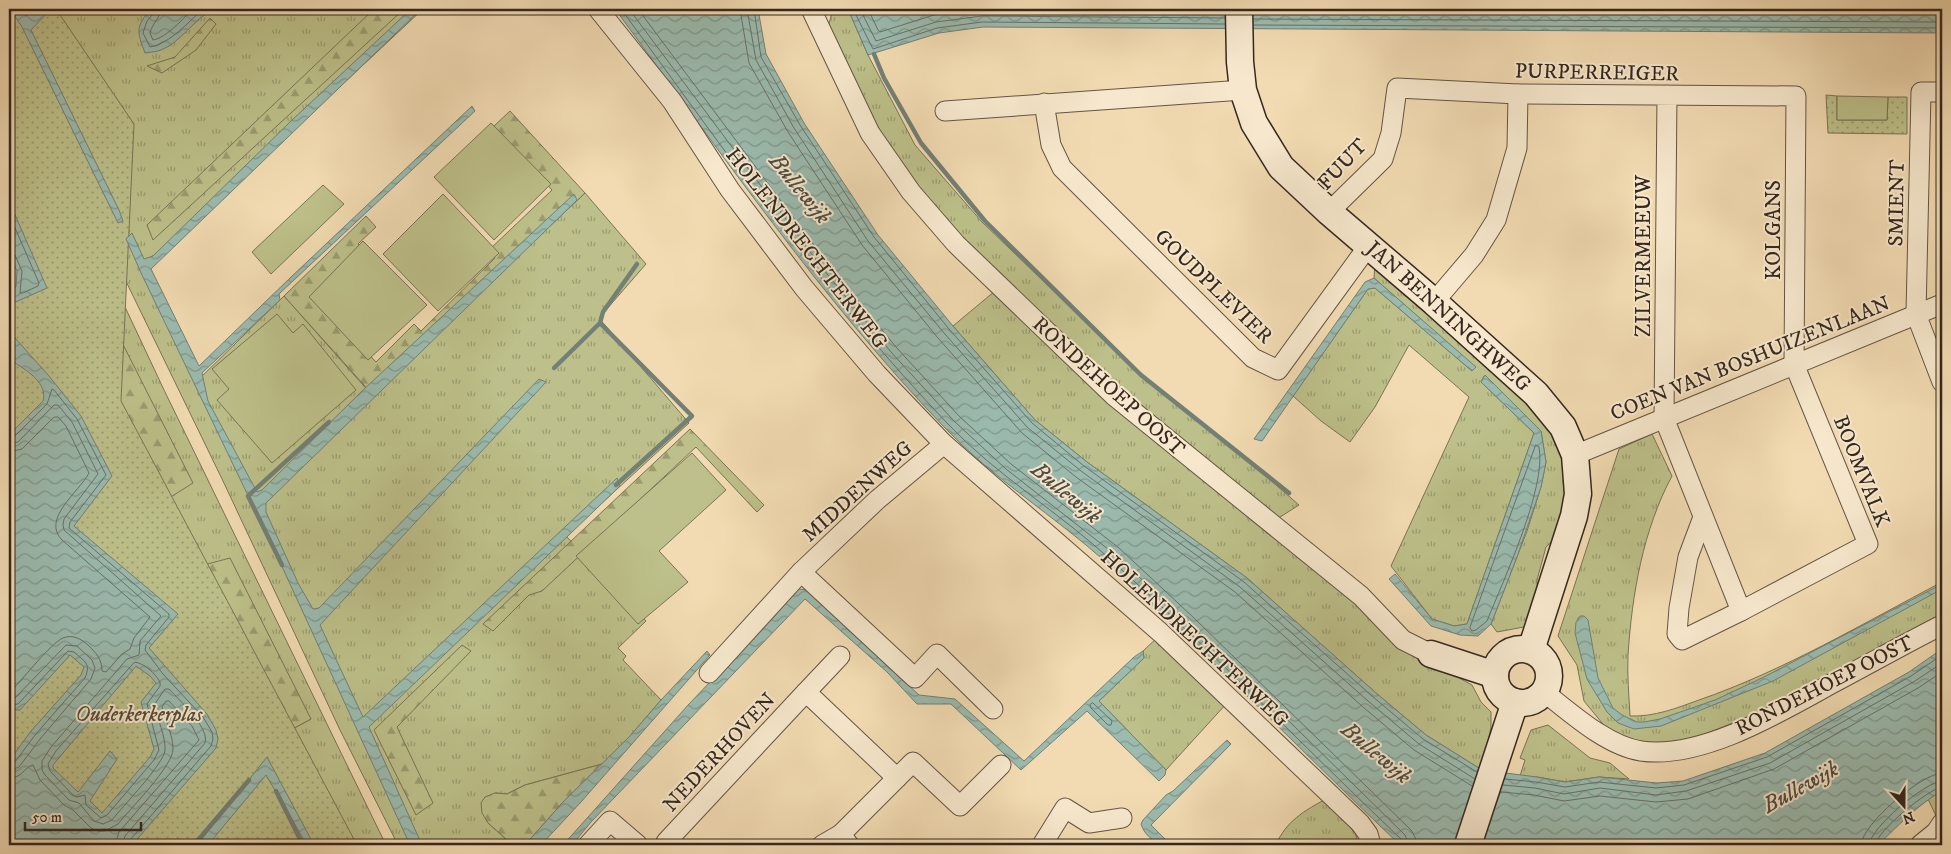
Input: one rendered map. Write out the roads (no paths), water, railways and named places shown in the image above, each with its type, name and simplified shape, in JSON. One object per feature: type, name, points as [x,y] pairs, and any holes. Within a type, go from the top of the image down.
[{"type":"street","name":"HOLENDRECHTERWEG","points":[[598,9],[672,101],[730,190],[804,288],[877,374],[944,444],[1161,633],[1360,823],[1368,834],[1370,845]]},
{"type":"street","name":"RONDEHOEP OOST","points":[[811,9],[870,133],[911,192],[956,244],[1113,395],[1361,596],[1404,640],[1431,654],[1495,675]]},
{"type":"street","name":"JAN BENNINGHWEG","points":[[1239,9],[1240,62],[1243,90],[1254,123],[1281,167],[1329,212],[1434,302],[1536,394],[1563,427],[1574,455],[1578,494],[1574,516],[1530,650]]},
{"type":"street","name":"PURPERREIGER","points":[[1397,88],[1518,94],[1796,96]]},
{"type":"street","name":"FUUT","points":[[1329,212],[1383,159],[1391,133],[1397,88]]},
{"type":"street","points":[[945,111],[1243,90]]},
{"type":"street","name":"SMIENT","points":[[1916,314],[1921,92],[1942,92]]},
{"type":"street","points":[[1434,302],[1474,255],[1496,220],[1517,148],[1518,94]]},
{"type":"street","name":"ZILVERMEEUW","points":[[1664,418],[1667,95]]},
{"type":"street","name":"KOLGANS","points":[[1794,364],[1796,96]]},
{"type":"street","name":"GOUDPLEVIER","points":[[1044,103],[1051,145],[1062,168],[1252,358],[1278,370],[1369,245]]},
{"type":"street","name":"COEN VAN BOSHUIZENLAAN","points":[[1574,455],[1942,304]]},
{"type":"street","points":[[1916,314],[1942,382]]},
{"type":"street","name":"BOOMVALK","points":[[1703,517],[1688,557],[1679,608],[1677,634],[1682,640],[1868,544],[1794,364]]},
{"type":"street","points":[[1664,418],[1741,611]]},
{"type":"street","name":"MIDDENWEG","points":[[709,673],[801,572],[877,500],[944,444]]},
{"type":"street","name":"MIDDENWEG","points":[[801,572],[915,678],[937,654],[993,709]]},
{"type":"street","name":"RONDEHOEP OOST","points":[[1544,692],[1617,744],[1640,751],[1674,752],[1710,742],[1768,719],[1942,625]]},
{"type":"street","points":[[1514,650],[1530,650],[1538,654],[1548,667],[1550,676],[1548,684],[1544,692],[1536,700],[1526,703],[1515,702],[1506,698],[1500,692],[1496,684],[1496,666],[1507,654],[1514,650]]},
{"type":"street","name":"NEDERHOVEN","points":[[666,844],[840,656]]},
{"type":"street","name":"NEDERHOVEN","points":[[806,692],[897,778]]},
{"type":"street","points":[[1468,845],[1515,702]]},
{"type":"street","points":[[822,845],[845,840],[897,778],[913,762],[960,806],[1001,765]]},
{"type":"street","points":[[1042,845],[1065,808],[1089,823],[1122,818]]},
{"type":"street","points":[[588,845],[610,821],[638,845]]},
{"type":"street","points":[[1920,845],[1936,832],[1942,823]]},
{"type":"water","points":[[10,9],[20,9],[26,16],[34,9],[51,9],[31,30],[123,221],[118,223],[22,27]]},
{"type":"water","points":[[151,9],[214,9],[200,18],[168,47],[159,51],[145,53],[139,30],[142,20]]},
{"type":"water","points":[[411,9],[421,9],[151,269],[199,366],[472,106],[475,111],[279,294],[280,300],[202,373],[208,401],[257,492],[262,490],[363,390],[574,194],[577,200],[266,503],[266,512],[298,583],[313,609],[319,608],[539,379],[546,382],[320,625],[363,717],[617,478],[620,486],[369,727],[422,845],[410,845],[279,560],[126,239],[132,233],[144,259],[153,256],[290,122]]},
{"type":"water","name":"Bullewijk","points":[[615,9],[758,9],[766,54],[804,123],[878,235],[953,326],[1035,420],[1087,462],[1247,578],[1426,735],[1482,770],[1565,782],[1599,777],[1657,783],[1683,781],[1765,753],[1909,672],[1942,649],[1942,791],[1916,809],[1878,845],[1400,845],[1108,564],[1088,546],[1003,481],[944,427],[855,328],[814,276],[733,170]]},
{"type":"water","points":[[848,9],[1942,9],[1942,33],[983,27],[939,33],[868,55]]},
{"type":"water","points":[[9,201],[47,288],[9,305],[9,290],[16,287],[17,271],[9,253]]},
{"type":"water","points":[[1374,278],[1476,367],[1472,371],[1375,288],[1368,289],[1262,441],[1254,439],[1365,282]]},
{"type":"water","name":"Ouderkerkerplas","points":[[9,325],[15,338],[81,416],[112,476],[74,526],[178,614],[149,648],[207,714],[216,730],[218,739],[216,748],[132,845],[9,845],[9,761],[31,731],[81,675],[84,667],[70,655],[20,710],[9,710],[9,435],[43,401],[44,395],[40,384],[31,374],[15,363],[9,363]],"holes":[[[136,666],[156,683],[141,702],[154,749],[150,757],[102,813],[90,801],[117,759],[110,751],[78,792],[53,768],[53,765]]]},
{"type":"water","points":[[1485,375],[1541,431],[1546,462],[1541,487],[1491,624],[1478,636],[1460,635],[1431,626],[1389,579],[1395,574],[1432,619],[1454,626],[1467,624],[1534,433],[1481,382]]},
{"type":"water","points":[[1942,584],[1942,589],[1773,681],[1661,726],[1634,729],[1618,723],[1607,712],[1587,679],[1575,633],[1576,622],[1580,616],[1584,616],[1588,620],[1598,678],[1613,708],[1622,715],[1637,722],[1644,722],[1660,719],[1715,700],[1764,677]]},
{"type":"water","points":[[799,589],[807,590],[919,695],[955,699],[1024,761],[1134,657],[1143,651],[1144,658],[1099,701],[1166,770],[1165,775],[1159,781],[1087,711],[1021,770],[951,704],[917,704],[887,672],[805,599],[591,822],[572,845],[563,845],[689,704]]},
{"type":"water","points":[[707,651],[710,655],[541,845],[525,845],[563,802],[630,736]]},
{"type":"water","points":[[1227,740],[1231,744],[1151,825],[1171,845],[1156,842],[1145,833],[1141,824],[1143,820],[1166,795],[1173,791]]},
{"type":"water","points":[[267,757],[314,845],[307,845],[266,775],[208,845],[197,845]]},
{"type":"waterway","points":[[874,54],[884,78],[921,143],[985,221],[1141,375],[1289,493]]},
{"type":"waterway","points":[[554,368],[600,323],[603,312],[637,264]]},
{"type":"waterway","points":[[600,323],[692,416],[616,485]]},
{"type":"waterway","points":[[282,565],[248,496],[329,422]]},
{"type":"waterway","points":[[194,845],[249,780]]},
{"type":"waterway","points":[[276,791],[303,845]]}]
